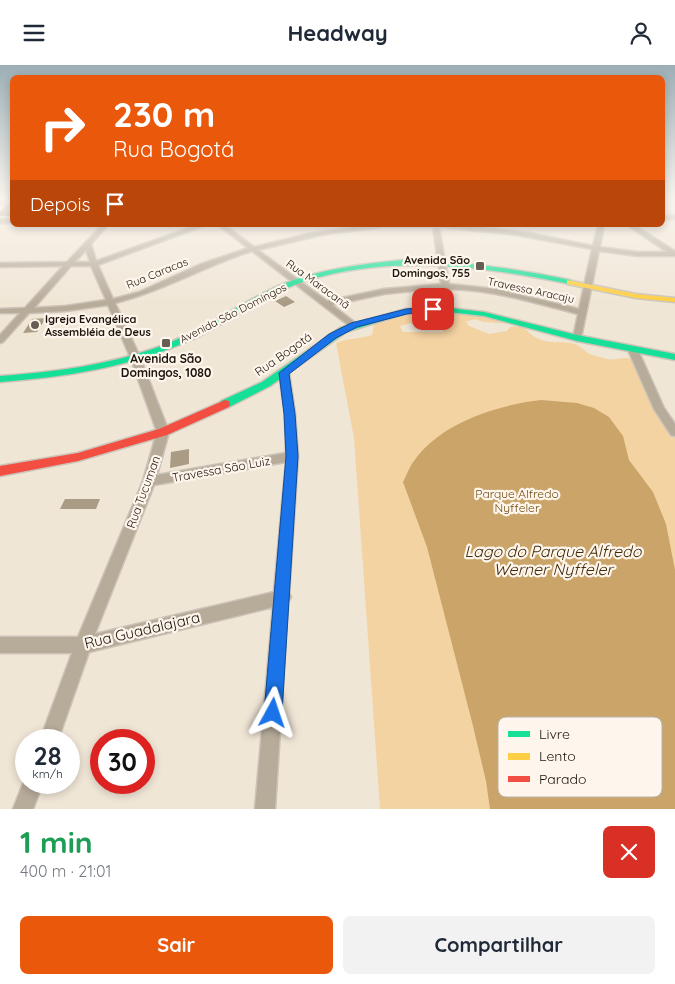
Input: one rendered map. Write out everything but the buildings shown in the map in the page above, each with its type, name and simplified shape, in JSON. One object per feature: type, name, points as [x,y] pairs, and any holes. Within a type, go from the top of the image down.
[{"type":"street","points":[[0,340],[97,235]]},
{"type":"street","points":[[0,265],[94,264],[174,235]]},
{"type":"street","name":"Rua Maracanã","points":[[233,235],[354,325]]},
{"type":"street","name":"Rua Caracas","points":[[0,311],[27,311],[111,302],[149,290],[212,263],[251,249],[313,235]]},
{"type":"street","points":[[437,235],[449,310]]},
{"type":"street","name":"Rua Caracas","points":[[526,235],[633,254],[675,253]]},
{"type":"street","points":[[577,338],[600,235]]},
{"type":"street","points":[[646,235],[675,253]]},
{"type":"street","points":[[88,245],[94,264],[135,357],[163,432]]},
{"type":"street","name":"Avenida São Domingos","points":[[0,379],[22,378],[86,368],[135,357],[189,337],[259,298],[296,282],[357,267],[400,262],[440,262],[506,269],[588,287],[675,300]]},
{"type":"street","name":"Travessa Aracaju","points":[[326,304],[386,290],[446,286],[501,293],[583,313]]},
{"type":"street","name":"Rua Bogotá","points":[[0,471],[78,457],[163,432],[237,399],[284,373],[333,336],[354,325],[406,311],[449,310],[484,314],[577,338],[675,357]]},
{"type":"street","points":[[633,350],[659,409],[675,432]]},
{"type":"street","points":[[265,809],[283,597],[292,456],[290,414],[284,373]]},
{"type":"street","name":"Rua Tucuman","points":[[53,729],[83,645],[149,481],[163,432]]},
{"type":"street","name":"Travessa São Luiz","points":[[149,481],[292,456]]},
{"type":"street","name":"Rua Guadalajara","points":[[0,645],[83,645],[283,597]]},
{"type":"street","points":[[23,809],[29,794]]},
{"type":"green space","name":"Parque Alfredo Nyffeler","points":[[457,313],[479,315],[514,324],[484,322],[475,319],[465,322],[468,323],[467,325],[489,334],[507,331],[510,327],[521,327],[542,340],[575,344],[590,354],[607,359],[626,358],[633,360],[654,407],[675,438],[675,809],[380,809],[354,438],[336,343],[372,335],[374,324],[404,315]],"holes":[[[441,320],[453,322],[442,332],[403,332],[400,326],[410,323],[425,325]]]},
{"type":"water","name":"Lago do Parque Alfredo Werner Nyffeler","points":[[541,400],[577,403],[594,408],[609,417],[623,436],[629,460],[653,492],[666,524],[675,570],[675,809],[490,809],[486,781],[472,722],[427,547],[403,482],[412,463],[425,448],[454,426],[488,411]]},
{"type":"traffic: fast","points":[[0,379],[72,371],[119,362],[142,355],[187,338],[272,292],[302,280],[335,271],[369,265],[402,263],[470,265],[503,269],[570,282]]},
{"type":"traffic: fast","points":[[225,404],[266,384],[343,330],[406,311],[449,310],[484,314],[577,338],[675,357]]},
{"type":"traffic: slow","points":[[570,282],[636,296],[675,300]]},
{"type":"traffic: jam","points":[[0,471],[78,457],[163,432],[225,404]]},
{"type":"place","name":"Avenida São Domingos, 755","points":[[480,266]]},
{"type":"place","name":"Igreja Evangélica Assembléia de Deus","points":[[35,325]]},
{"type":"place","name":"Avenida São Domingos, 1080","points":[[166,343]]},
{"type":"route","points":[[273,713],[292,456],[290,414],[284,373],[333,336],[354,325],[406,311],[433,309]]}]
